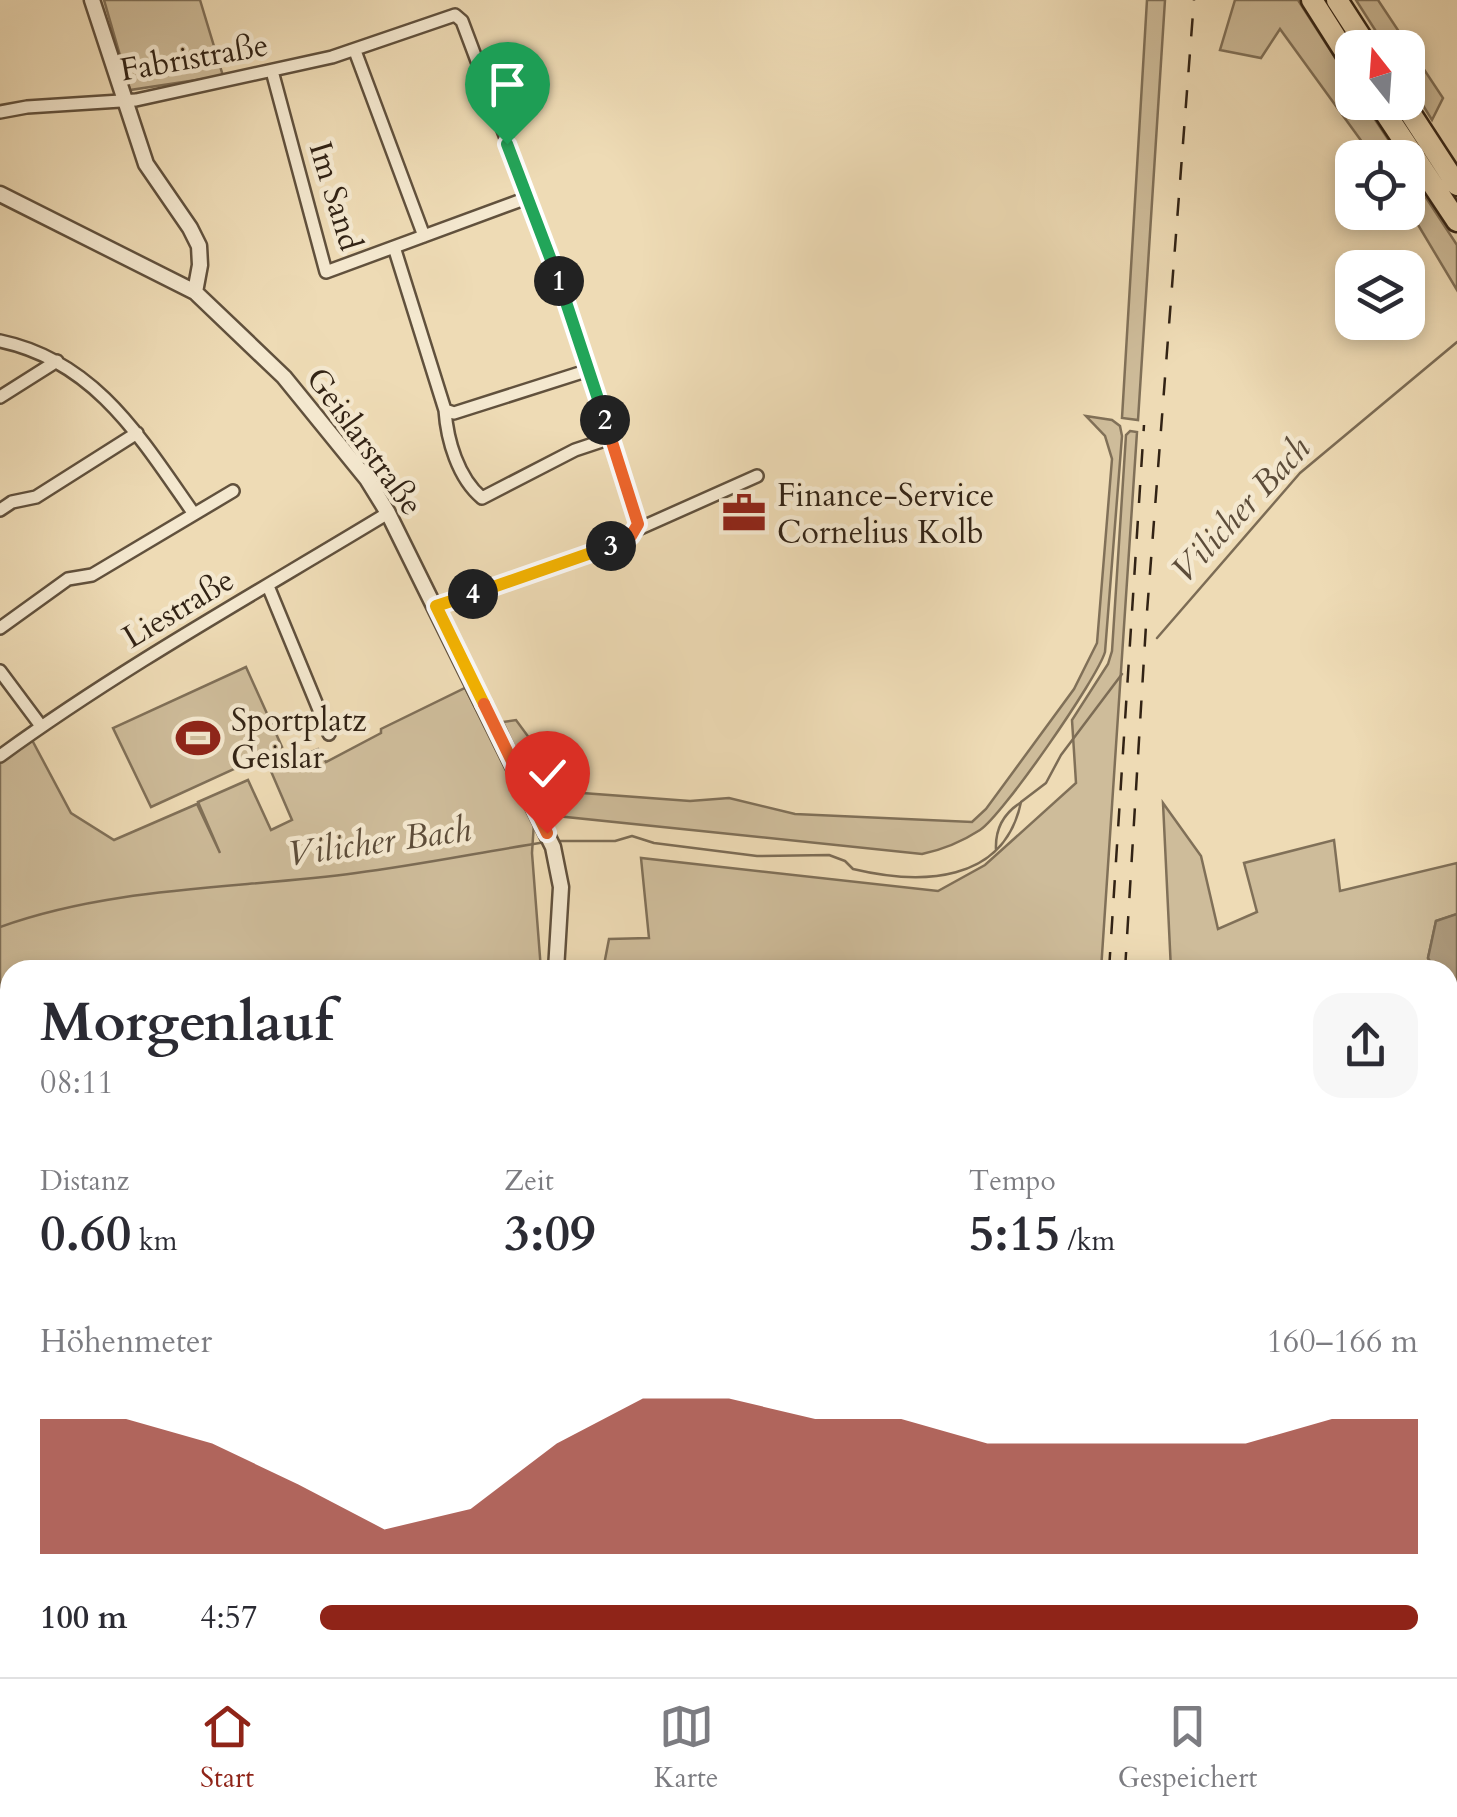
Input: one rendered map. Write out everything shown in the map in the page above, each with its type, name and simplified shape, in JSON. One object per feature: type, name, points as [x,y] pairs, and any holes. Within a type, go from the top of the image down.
[{"type":"highway","points":[[1312,0],[1335,36]]},
{"type":"highway","points":[[1337,0],[1356,30]]},
{"type":"highway","points":[[1389,120],[1457,222]]},
{"type":"highway","points":[[1415,120],[1457,185]]},
{"type":"street","points":[[92,0],[146,164],[199,246],[195,292]]},
{"type":"street","name":"Fabristraße","points":[[0,112],[125,100],[272,71],[355,51],[450,14],[462,22],[526,198]]},
{"type":"street","points":[[355,51],[424,236]]},
{"type":"street","name":"Im Sand","points":[[272,71],[326,272],[394,247]]},
{"type":"street","name":"Geislarstraße","points":[[0,194],[195,292],[284,377],[367,480],[436,606],[550,840],[561,887],[558,960]]},
{"type":"street","points":[[611,438],[575,450],[482,498],[447,440],[445,410],[394,247],[526,198],[589,370],[611,438],[637,520],[636,530]]},
{"type":"street","points":[[0,341],[57,362],[100,392],[136,432],[194,514]]},
{"type":"street","points":[[0,396],[57,362]]},
{"type":"street","points":[[445,410],[454,413],[589,370]]},
{"type":"street","points":[[0,510],[12,502],[36,497],[136,432]]},
{"type":"street","points":[[436,606],[621,542],[636,530],[757,476]]},
{"type":"street","points":[[0,628],[68,579],[92,575],[234,491]]},
{"type":"street","name":"Liestraße","points":[[0,756],[204,623],[388,513]]},
{"type":"street","points":[[268,586],[329,734]]},
{"type":"street","points":[[0,671],[41,726]]},
{"type":"shaded area","points":[[104,0],[200,0],[223,76],[130,90]]},
{"type":"shaded area","points":[[1147,0],[1165,0],[1138,420],[1122,418]]},
{"type":"shaded area","points":[[1235,0],[1298,0],[1335,58],[1335,105],[1280,29],[1261,58],[1220,50]]},
{"type":"shaded area","points":[[1356,0],[1378,0],[1398,30],[1375,30]]},
{"type":"shaded area","points":[[1425,71],[1443,98],[1432,120],[1425,109]]},
{"type":"shaded area","points":[[1346,120],[1375,120],[1389,140],[1361,140]]},
{"type":"shaded area","points":[[1425,196],[1457,245],[1457,290],[1421,230],[1425,230]]},
{"type":"shaded area","points":[[1086,416],[1112,420],[1120,426],[1122,436],[1105,652],[1048,746],[980,830],[952,845],[922,854],[547,815],[503,722],[516,720],[569,792],[690,801],[729,798],[795,814],[972,822],[986,809],[1074,689],[1097,643],[1112,459],[1105,436]]},
{"type":"shaded area","points":[[1137,432],[1102,960],[605,960],[609,939],[649,938],[641,858],[938,891],[985,865],[1076,783],[1072,720],[1108,664],[1112,651],[1126,435]]},
{"type":"shaded area","name":"Sportplatz Geislar","points":[[246,667],[282,747],[151,807],[113,728]]},
{"type":"shaded area","points":[[465,688],[534,822],[532,853],[540,960],[0,960],[0,761],[32,740],[71,813],[114,840],[197,804],[220,853],[198,802],[248,780],[271,830],[292,820],[270,769],[318,749],[326,762],[381,733],[381,729]]},
{"type":"shaded area","points":[[1163,803],[1201,856],[1218,929],[1257,912],[1244,863],[1334,840],[1340,891],[1457,863],[1457,914],[1436,921],[1429,960],[1171,960]]},
{"type":"shaded area","points":[[1457,914],[1457,960],[1428,958],[1436,921]]},
{"type":"waterway","name":"Vilicher Bach","points":[[1157,638],[1300,473],[1457,342]]},
{"type":"waterway","name":"Vilicher Bach","points":[[559,841],[615,841],[632,836],[654,843],[757,856],[829,855],[853,869],[905,877],[956,872],[997,849],[1012,829],[1021,802],[1046,783],[1061,755],[1122,674]]},
{"type":"waterway","name":"Vilicher Bach","points":[[996,850],[1001,823],[1020,803]]},
{"type":"waterway","name":"Vilicher Bach","points":[[0,927],[131,896],[356,873],[546,842]]},
{"type":"railway","points":[[1126,960],[1146,625],[1194,0]]},
{"type":"railway","points":[[1110,960],[1144,425]]},
{"type":"place","name":"Finance-Service Cornelius Kolb","points":[[744,513]]},
{"type":"place","name":"Sportplatz Geislar","points":[[198,738]]},
{"type":"route","points":[[507,144],[553,264],[638,524],[627,540],[436,606],[547,833]]}]
